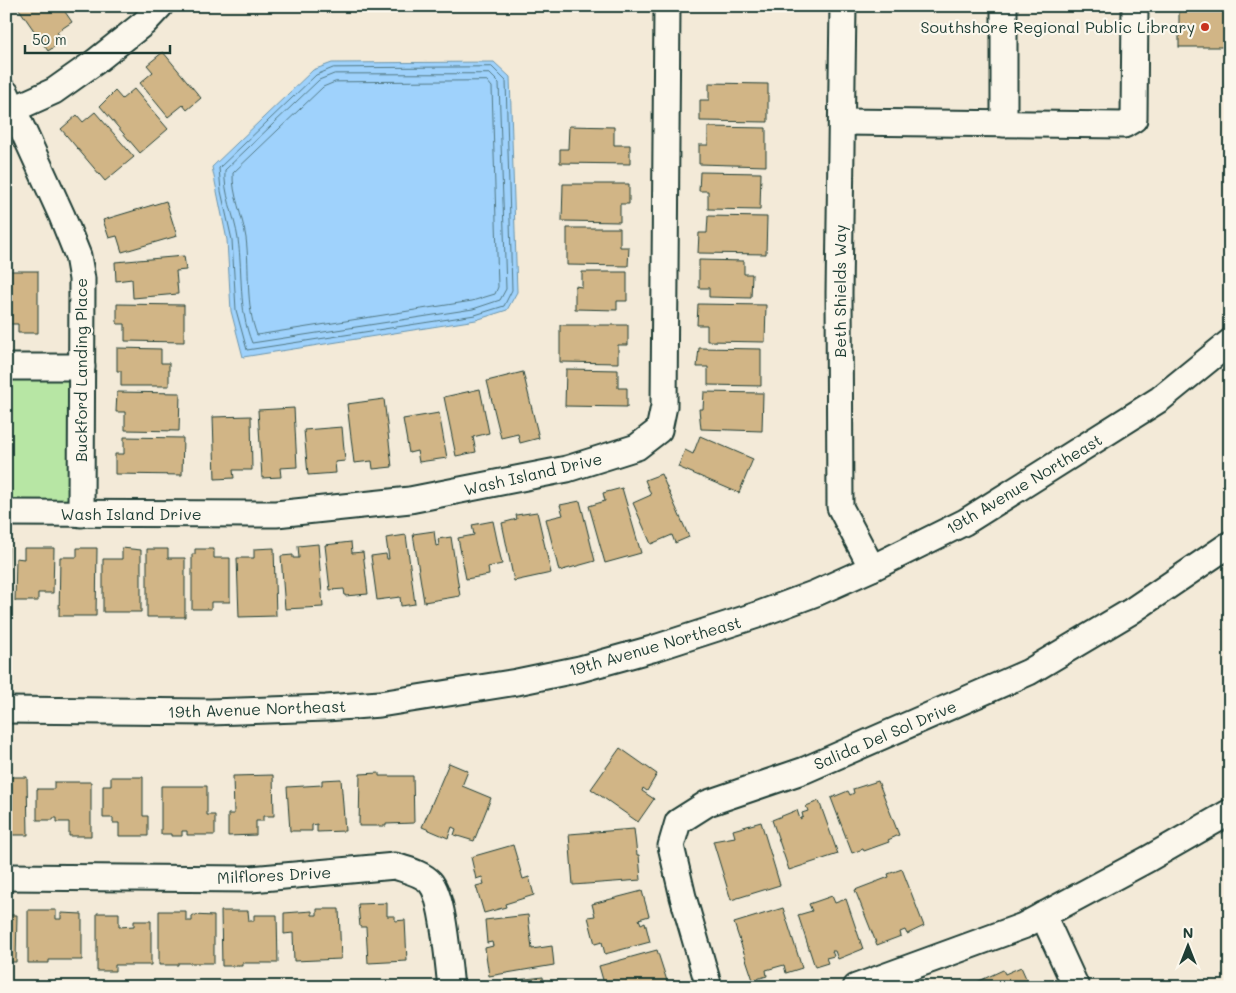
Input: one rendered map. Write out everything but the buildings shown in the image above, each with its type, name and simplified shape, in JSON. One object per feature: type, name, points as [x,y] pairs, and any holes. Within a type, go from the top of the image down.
[{"type":"street","points":[[10,101],[54,92],[144,23],[160,6]]},
{"type":"street","name":"Wash Island Drive","points":[[6,513],[276,514],[410,500],[567,469],[637,447],[659,430],[664,406],[667,6]]},
{"type":"street","name":"Beth Shields Way","points":[[844,6],[839,293],[840,507],[872,568]]},
{"type":"street","points":[[1004,6],[1004,124]]},
{"type":"street","points":[[842,122],[1124,125],[1134,119],[1137,10]]},
{"type":"street","name":"Buckford Landing Place","points":[[10,101],[78,256],[82,279],[82,514]]},
{"type":"street","name":"19th Avenue Northeast","points":[[6,710],[265,711],[380,704],[450,694],[580,669],[652,649],[816,594],[965,522],[1160,399],[1230,342]]},
{"type":"street","points":[[6,367],[82,367]]},
{"type":"street","name":"Salida Del Sol Drive","points":[[708,987],[671,846],[678,822],[708,803],[805,770],[1029,672],[1130,612],[1230,544]]},
{"type":"street","points":[[856,987],[1023,926],[1148,859],[1230,812]]},
{"type":"street","name":"Milflores Drive","points":[[6,877],[251,879],[395,866],[415,872],[430,882],[439,900],[451,987]]},
{"type":"street","points":[[1043,915],[1076,987]]},
{"type":"green space","points":[[6,378],[71,379],[71,502],[6,502]]},
{"type":"water","points":[[494,62],[510,77],[517,292],[507,310],[476,320],[243,357],[231,311],[227,240],[212,167],[313,70],[332,63]]},
{"type":"place","name":"Southshore Regional Public Library","points":[[1205,27]]}]
